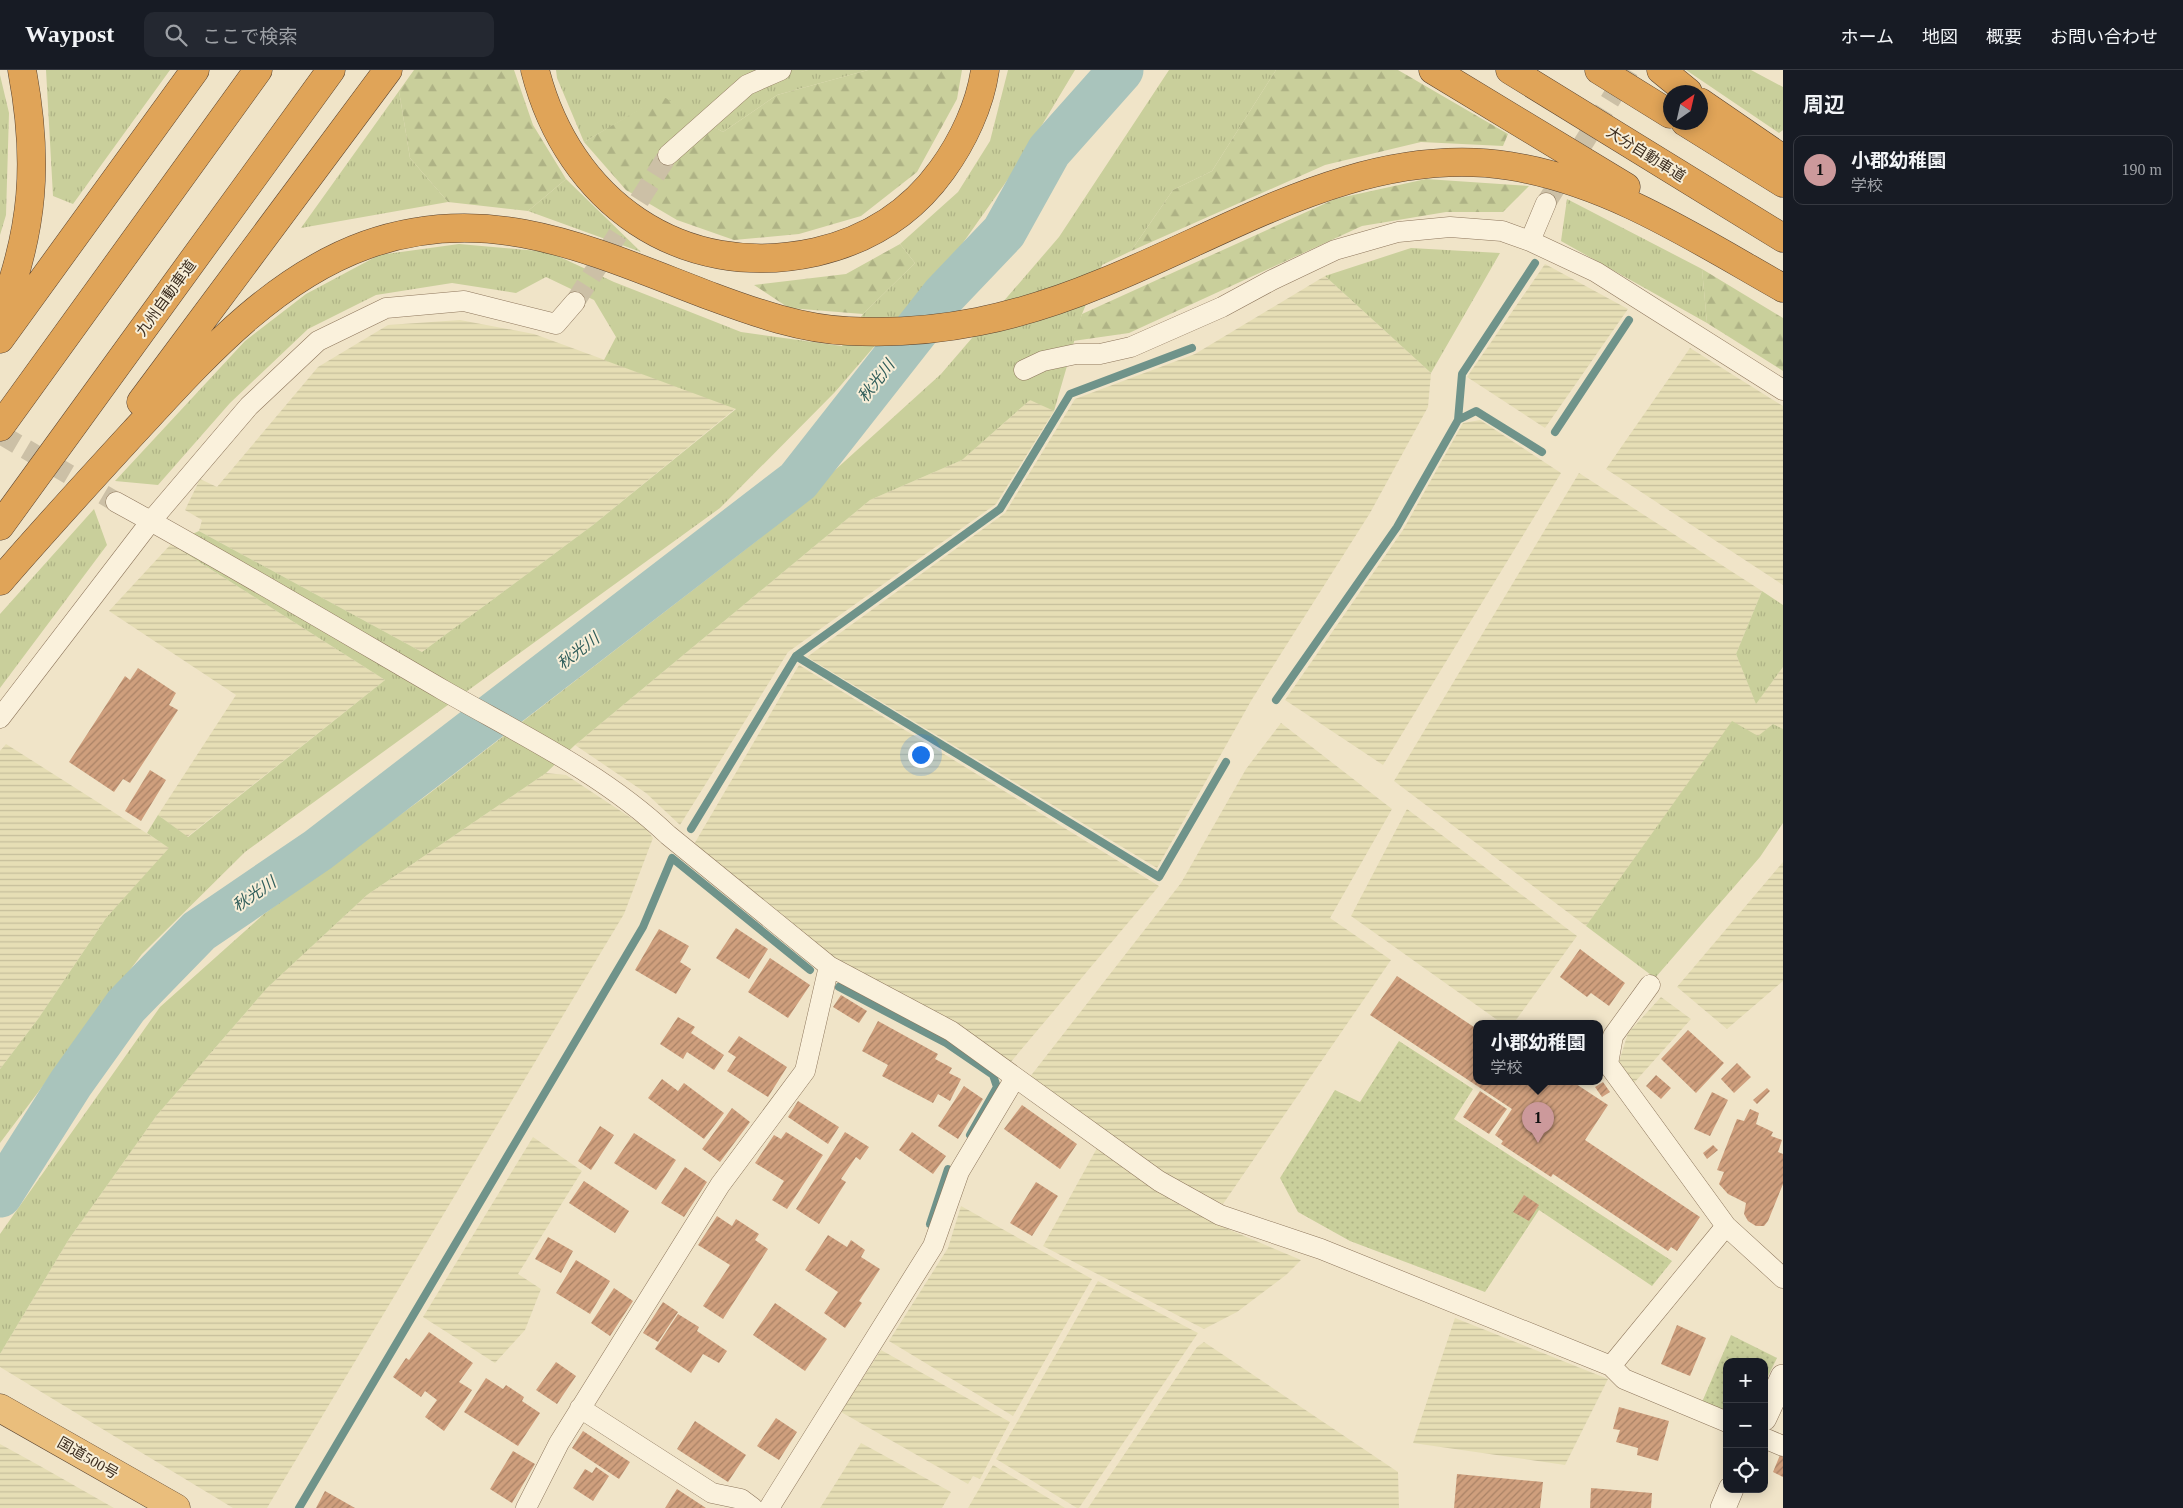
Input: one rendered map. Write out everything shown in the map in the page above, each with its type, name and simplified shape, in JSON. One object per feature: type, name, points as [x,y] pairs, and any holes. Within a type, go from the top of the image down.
[{"type":"highway","points":[[0,317],[16,270],[26,228],[32,183],[32,139],[22,70]]},
{"type":"highway","points":[[0,339],[195,70]]},
{"type":"highway","points":[[0,427],[258,70]]},
{"type":"highway","name":"九州自動車道","points":[[0,526],[331,70]]},
{"type":"highway","points":[[60,511],[388,70]]},
{"type":"highway","points":[[535,70],[554,125],[575,161],[598,189],[620,209],[663,236],[685,246],[710,254],[759,259],[792,257],[854,241],[882,227],[909,207],[931,185],[949,160],[964,134],[976,106],[985,70]]},
{"type":"highway","points":[[1433,70],[1622,185],[1783,287]]},
{"type":"highway","name":"大分自動車道","points":[[1510,70],[1783,238]]},
{"type":"highway","points":[[1599,70],[1663,110]]},
{"type":"highway","points":[[1661,70],[1679,85]]},
{"type":"highway","points":[[1708,107],[1783,158]]},
{"type":"highway","points":[[1698,130],[1783,183]]},
{"type":"highway","points":[[0,581],[60,511],[190,372],[254,313],[293,282],[327,262],[363,246],[398,235],[436,228],[470,226],[508,229],[545,237],[585,249],[752,312],[836,331],[902,332],[939,329],[1016,313],[1102,284],[1266,210],[1369,174],[1439,163],[1475,162],[1511,166],[1547,174],[1585,185],[1621,199],[1783,287]]},
{"type":"highway","name":"国道500号","points":[[0,1408],[176,1508]]},
{"type":"street","points":[[668,155],[746,85],[781,70]]},
{"type":"street","points":[[1530,240],[1546,203]]},
{"type":"street","points":[[1024,370],[1043,361],[1076,354],[1100,354],[1132,347],[1222,306],[1335,250],[1398,232],[1450,227],[1502,231],[1530,240],[1596,272],[1783,390]]},
{"type":"street","points":[[0,718],[151,521],[250,406],[318,341],[386,308],[464,301],[556,324],[575,302]]},
{"type":"street","points":[[116,502],[536,743],[619,794],[829,966],[951,1031],[1159,1181],[1220,1215],[1321,1249],[1611,1366],[1624,1378],[1723,1420]]},
{"type":"street","points":[[526,1508],[559,1443],[580,1408],[720,1185],[805,1071],[829,966]]},
{"type":"street","points":[[1650,985],[1613,1036],[1608,1064],[1726,1226],[1783,1278]]},
{"type":"street","points":[[769,1508],[933,1246],[960,1172],[1016,1078]]},
{"type":"street","points":[[1611,1366],[1726,1226]]},
{"type":"street","points":[[1768,1409],[1783,1377]]},
{"type":"street","points":[[580,1408],[712,1493],[741,1499],[753,1508]]},
{"type":"street","points":[[1768,1440],[1783,1446]]},
{"type":"street","points":[[1723,1508],[1729,1493]]},
{"type":"shaded area","points":[[1545,264],[1628,309],[1545,428],[1467,377]]},
{"type":"shaded area","points":[[1325,276],[1431,373],[1428,407],[1370,513],[1251,701],[1157,868],[807,657],[1005,513],[1075,399],[1195,354]]},
{"type":"shaded area","points":[[460,320],[534,334],[736,408],[593,525],[422,652],[199,531],[202,520],[185,510],[200,479],[217,487],[318,367],[388,325]]},
{"type":"shaded area","points":[[1690,348],[1783,406],[1783,585],[1606,469]]},
{"type":"shaded area","points":[[1031,399],[1054,411],[996,504],[788,652],[680,825],[646,793],[575,745],[870,500],[962,460]]},
{"type":"shaded area","points":[[1480,420],[1561,473],[1383,765],[1285,700],[1403,530],[1463,423]]},
{"type":"shaded area","points":[[1579,473],[1762,591],[1736,654],[1756,703],[1783,667],[1783,729],[1773,724],[1758,737],[1732,722],[1586,926],[1394,781]]},
{"type":"shaded area","points":[[171,544],[385,680],[187,837],[158,815],[236,695],[109,611]]},
{"type":"shaded area","points":[[799,665],[1159,886],[1010,1063],[836,964],[693,846]]},
{"type":"shaded area","points":[[1281,723],[1392,809],[1330,918],[1391,960],[1223,1204],[1190,1190],[1029,1078],[1181,883],[1246,769]]},
{"type":"shaded area","points":[[6,744],[170,848],[106,918],[38,1019],[0,1069],[0,751]]},
{"type":"shaded area","points":[[546,773],[566,775],[645,827],[653,838],[624,914],[267,1508],[233,1508],[0,1367],[0,1354],[69,1239],[157,1115],[267,988],[367,895]]},
{"type":"shaded area","points":[[1407,809],[1577,936],[1516,1020],[1497,1020],[1351,916]]},
{"type":"shaded area","points":[[1783,862],[1783,981],[1727,1029],[1677,987]]},
{"type":"shaded area","points":[[1661,997],[1691,1019],[1633,1084],[1618,1065],[1628,1033]]},
{"type":"shaded area","points":[[533,1137],[582,1171],[518,1274],[541,1289],[525,1330],[495,1363],[423,1317]]},
{"type":"shaded area","points":[[1097,1148],[1180,1205],[1230,1230],[1301,1260],[1286,1275],[1237,1312],[1204,1329],[1043,1246]]},
{"type":"shaded area","points":[[961,1206],[1092,1279],[1013,1416],[889,1341],[948,1248]]},
{"type":"shaded area","points":[[1098,1281],[1198,1333],[1079,1508],[1077,1508],[996,1459]]},
{"type":"shaded area","points":[[1455,1318],[1608,1379],[1565,1465],[1413,1443]]},
{"type":"shaded area","points":[[1204,1342],[1398,1472],[1399,1508],[1088,1508],[1197,1347]]},
{"type":"shaded area","points":[[881,1350],[1010,1422],[980,1479],[973,1476],[968,1484],[841,1412]]},
{"type":"shaded area","points":[[861,1443],[951,1492],[942,1508],[820,1508]]},
{"type":"shaded area","points":[[0,1444],[40,1466],[114,1508],[0,1508]]},
{"type":"shaded area","points":[[993,1465],[1065,1508],[968,1508]]},
{"type":"green space","points":[[46,70],[170,70],[73,204],[53,196]]},
{"type":"green space","points":[[414,70],[514,70],[533,125],[566,179],[528,211],[448,202],[410,158],[399,91]]},
{"type":"green space","points":[[556,70],[868,70],[777,95],[723,132],[662,97],[584,142],[557,78]]},
{"type":"green space","points":[[868,70],[962,70],[957,99],[917,172],[861,216],[799,234],[734,240],[677,220],[626,190],[584,142],[662,96],[723,132],[777,95]]},
{"type":"green space","points":[[1008,70],[1075,70],[1018,165],[960,247],[835,392],[720,508],[245,852],[142,954],[0,1143],[0,1069],[38,1019],[106,918],[169,848],[147,833],[158,815],[188,837],[385,680],[171,544],[199,531],[422,652],[593,525],[736,409],[604,360],[616,337],[594,300],[546,277],[516,293],[452,283],[376,295],[308,329],[230,403],[158,485],[115,481],[245,341],[306,294],[379,255],[459,244],[549,252],[614,282],[741,332],[842,346],[863,314],[915,263],[900,244],[958,192],[990,141]]},
{"type":"green space","points":[[1169,70],[1276,70],[1212,171],[1173,190],[1131,251],[1102,265],[1082,314],[1054,411],[1030,400],[962,460],[870,500],[575,745],[546,773],[367,895],[267,988],[157,1115],[69,1239],[0,1354],[0,1234],[160,1007],[264,914],[426,796],[759,539],[941,374],[1059,237]]},
{"type":"green space","points":[[1276,70],[1398,70],[1508,134],[1503,146],[1421,142],[1325,165],[1131,251],[1173,190],[1212,171]]},
{"type":"green space","points":[[1686,70],[1751,70],[1783,87],[1783,130],[1779,133]]},
{"type":"green space","points":[[0,75],[9,113],[6,215],[0,235]]},
{"type":"green space","points":[[399,91],[410,158],[448,202],[301,228]]},
{"type":"green space","points":[[566,179],[641,252],[528,211]]},
{"type":"green space","points":[[1426,179],[1529,186],[1503,212],[1446,212],[1362,226],[1129,333],[1073,341],[1082,314],[1335,199]]},
{"type":"green space","points":[[1567,199],[1702,269],[1707,323],[1561,241]]},
{"type":"green space","points":[[900,244],[915,263],[863,314],[789,308],[754,285],[846,274]]},
{"type":"green space","points":[[1411,248],[1500,253],[1431,373],[1325,276]]},
{"type":"green space","points":[[1702,269],[1783,318],[1783,371],[1707,323]]},
{"type":"green space","points":[[94,509],[107,545],[0,688],[0,614]]},
{"type":"green space","points":[[1762,591],[1783,605],[1783,667],[1756,704],[1736,654]]},
{"type":"green space","points":[[1732,721],[1758,736],[1773,724],[1783,729],[1783,823],[1760,857],[1655,978],[1586,926]]},
{"type":"green space","points":[[1399,1041],[1473,1089],[1454,1119],[1672,1261],[1652,1286],[1539,1210],[1485,1292],[1350,1241],[1298,1212],[1280,1178],[1335,1090],[1360,1102]]},
{"type":"green space","points":[[1731,1335],[1777,1358],[1768,1376],[1768,1358],[1723,1358],[1723,1411],[1702,1402]]},
{"type":"building","points":[[138,668],[176,693],[169,705],[178,710],[130,783],[123,779],[114,792],[69,762],[125,676],[130,680]]},
{"type":"building","points":[[150,770],[166,780],[141,821],[125,811]]},
{"type":"building","points":[[736,928],[768,949],[749,979],[716,958]]},
{"type":"building","points":[[659,929],[689,946],[680,962],[691,969],[676,994],[635,970]]},
{"type":"building","points":[[1580,949],[1625,983],[1609,1006],[1591,993],[1587,997],[1560,977]]},
{"type":"building","points":[[770,958],[810,985],[788,1018],[748,992]]},
{"type":"building","points":[[1397,976],[1473,1026],[1473,1083],[1370,1015]]},
{"type":"building","points":[[841,995],[867,1011],[859,1023],[833,1007]]},
{"type":"building","points":[[678,1017],[695,1027],[691,1033],[724,1055],[714,1070],[687,1052],[683,1059],[660,1044]]},
{"type":"building","points":[[878,1021],[938,1054],[935,1059],[952,1068],[949,1073],[961,1079],[950,1101],[938,1094],[933,1103],[882,1076],[888,1065],[862,1051]]},
{"type":"building","points":[[1688,1030],[1724,1063],[1696,1093],[1661,1059]]},
{"type":"building","points":[[739,1036],[787,1067],[768,1097],[727,1071],[736,1057],[728,1052]]},
{"type":"building","points":[[1737,1063],[1751,1077],[1734,1093],[1721,1079]]},
{"type":"building","points":[[1656,1075],[1671,1088],[1661,1099],[1646,1086]]},
{"type":"building","points":[[662,1079],[678,1091],[684,1083],[724,1113],[704,1139],[648,1098]]},
{"type":"building","points":[[1603,1082],[1610,1092],[1602,1097],[1595,1087],[1603,1085]]},
{"type":"building","points":[[1476,1085],[1578,1085],[1608,1105],[1585,1140],[1700,1217],[1677,1251],[1671,1247],[1668,1251],[1553,1174],[1551,1177],[1501,1144],[1503,1141],[1495,1135],[1512,1109]]},
{"type":"building","points":[[964,1086],[983,1099],[958,1139],[938,1126]]},
{"type":"building","points":[[1767,1088],[1770,1091],[1757,1104],[1753,1100]]},
{"type":"building","points":[[1480,1091],[1507,1109],[1489,1134],[1463,1117]]},
{"type":"building","points":[[1712,1092],[1728,1100],[1710,1136],[1694,1129]]},
{"type":"building","points":[[798,1101],[839,1127],[828,1144],[788,1117]]},
{"type":"building","points":[[1022,1105],[1077,1144],[1060,1169],[1004,1129]]},
{"type":"building","points":[[732,1108],[750,1122],[720,1162],[702,1149]]},
{"type":"building","points":[[1750,1109],[1759,1113],[1756,1124],[1773,1132],[1771,1136],[1782,1140],[1778,1152],[1783,1154],[1783,1184],[1768,1221],[1764,1226],[1756,1226],[1748,1221],[1744,1214],[1746,1203],[1728,1194],[1719,1184],[1724,1172],[1717,1170],[1737,1119],[1744,1121]]},
{"type":"building","points":[[600,1126],[614,1135],[591,1170],[578,1161]]},
{"type":"building","points":[[786,1132],[823,1155],[787,1209],[772,1200],[784,1181],[755,1163],[774,1135],[781,1139]]},
{"type":"building","points":[[845,1132],[869,1147],[860,1160],[856,1157],[841,1179],[846,1182],[819,1224],[796,1209]]},
{"type":"building","points":[[912,1132],[946,1156],[933,1174],[899,1150]]},
{"type":"building","points":[[634,1133],[676,1160],[656,1190],[614,1163]]},
{"type":"building","points":[[1713,1145],[1718,1150],[1707,1159],[1703,1153]]},
{"type":"building","points":[[685,1167],[707,1182],[684,1217],[661,1203]]},
{"type":"building","points":[[584,1181],[629,1211],[615,1233],[569,1203]]},
{"type":"building","points":[[1036,1182],[1058,1196],[1032,1236],[1010,1223]]},
{"type":"building","points":[[1524,1195],[1539,1205],[1529,1221],[1513,1212]]},
{"type":"building","points":[[717,1216],[732,1226],[736,1219],[759,1234],[755,1240],[768,1249],[723,1319],[703,1306],[730,1265],[698,1245]]},
{"type":"building","points":[[828,1235],[847,1247],[851,1240],[865,1250],[861,1257],[880,1269],[859,1301],[862,1303],[845,1328],[824,1313],[838,1292],[805,1270]]},
{"type":"building","points":[[548,1237],[573,1251],[561,1273],[535,1259]]},
{"type":"building","points":[[576,1260],[610,1281],[590,1314],[556,1293]]},
{"type":"building","points":[[614,1288],[633,1301],[610,1336],[591,1323]]},
{"type":"building","points":[[663,1302],[678,1312],[658,1342],[643,1333]]},
{"type":"building","points":[[775,1303],[827,1339],[805,1371],[753,1335]]},
{"type":"building","points":[[678,1314],[699,1327],[697,1331],[727,1351],[719,1363],[703,1354],[691,1373],[655,1349]]},
{"type":"building","points":[[1677,1325],[1706,1338],[1690,1376],[1661,1364]]},
{"type":"building","points":[[429,1332],[473,1363],[459,1382],[472,1390],[444,1431],[425,1417],[437,1400],[425,1391],[421,1397],[393,1377],[406,1358],[409,1360]]},
{"type":"building","points":[[556,1362],[576,1376],[557,1404],[536,1390]]},
{"type":"building","points":[[486,1378],[503,1389],[506,1385],[524,1397],[522,1401],[540,1413],[518,1446],[464,1412]]},
{"type":"building","points":[[1619,1407],[1669,1421],[1658,1461],[1637,1455],[1638,1448],[1616,1442],[1620,1430],[1613,1429]]},
{"type":"building","points":[[776,1418],[797,1432],[779,1460],[757,1446]]},
{"type":"building","points":[[695,1421],[746,1455],[728,1482],[677,1449]]},
{"type":"building","points":[[583,1431],[630,1462],[619,1479],[572,1448]]},
{"type":"building","points":[[513,1451],[535,1464],[512,1503],[490,1489]]},
{"type":"building","points":[[1780,1455],[1783,1457],[1783,1477],[1773,1472]]},
{"type":"building","points":[[596,1467],[609,1476],[593,1501],[573,1488],[585,1469],[592,1473]]},
{"type":"building","points":[[1457,1474],[1543,1482],[1540,1508],[1454,1508]]},
{"type":"building","points":[[1591,1488],[1652,1493],[1651,1508],[1590,1508]]},
{"type":"building","points":[[677,1489],[706,1508],[665,1508]]},
{"type":"building","points":[[325,1491],[355,1508],[316,1508]]},
{"type":"waterway","name":"秋光川","points":[[0,1195],[71,1083],[126,1006],[199,931],[318,850],[798,481],[944,295],[1004,232],[1049,151],[1121,70]]},
{"type":"waterway","points":[[1276,700],[1397,527],[1458,420],[1462,374],[1535,263]]},
{"type":"waterway","points":[[1555,432],[1629,320]]},
{"type":"waterway","points":[[796,656],[1000,509],[1070,394],[1192,348]]},
{"type":"waterway","points":[[1458,420],[1476,411],[1542,452]]},
{"type":"waterway","points":[[691,829],[796,656],[1159,877],[1226,762]]},
{"type":"waterway","points":[[299,1508],[643,927],[672,858],[810,970]]},
{"type":"waterway","points":[[839,987],[946,1043],[993,1075],[997,1087],[970,1135]]},
{"type":"waterway","points":[[930,1224],[948,1169]]},
{"type":"tunnel","points":[[1546,203],[1629,70]]},
{"type":"tunnel","points":[[575,302],[668,155]]},
{"type":"tunnel","points":[[0,434],[116,502]]},
{"type":"place","name":"小郡幼稚園","points":[[1538,1143]]}]
